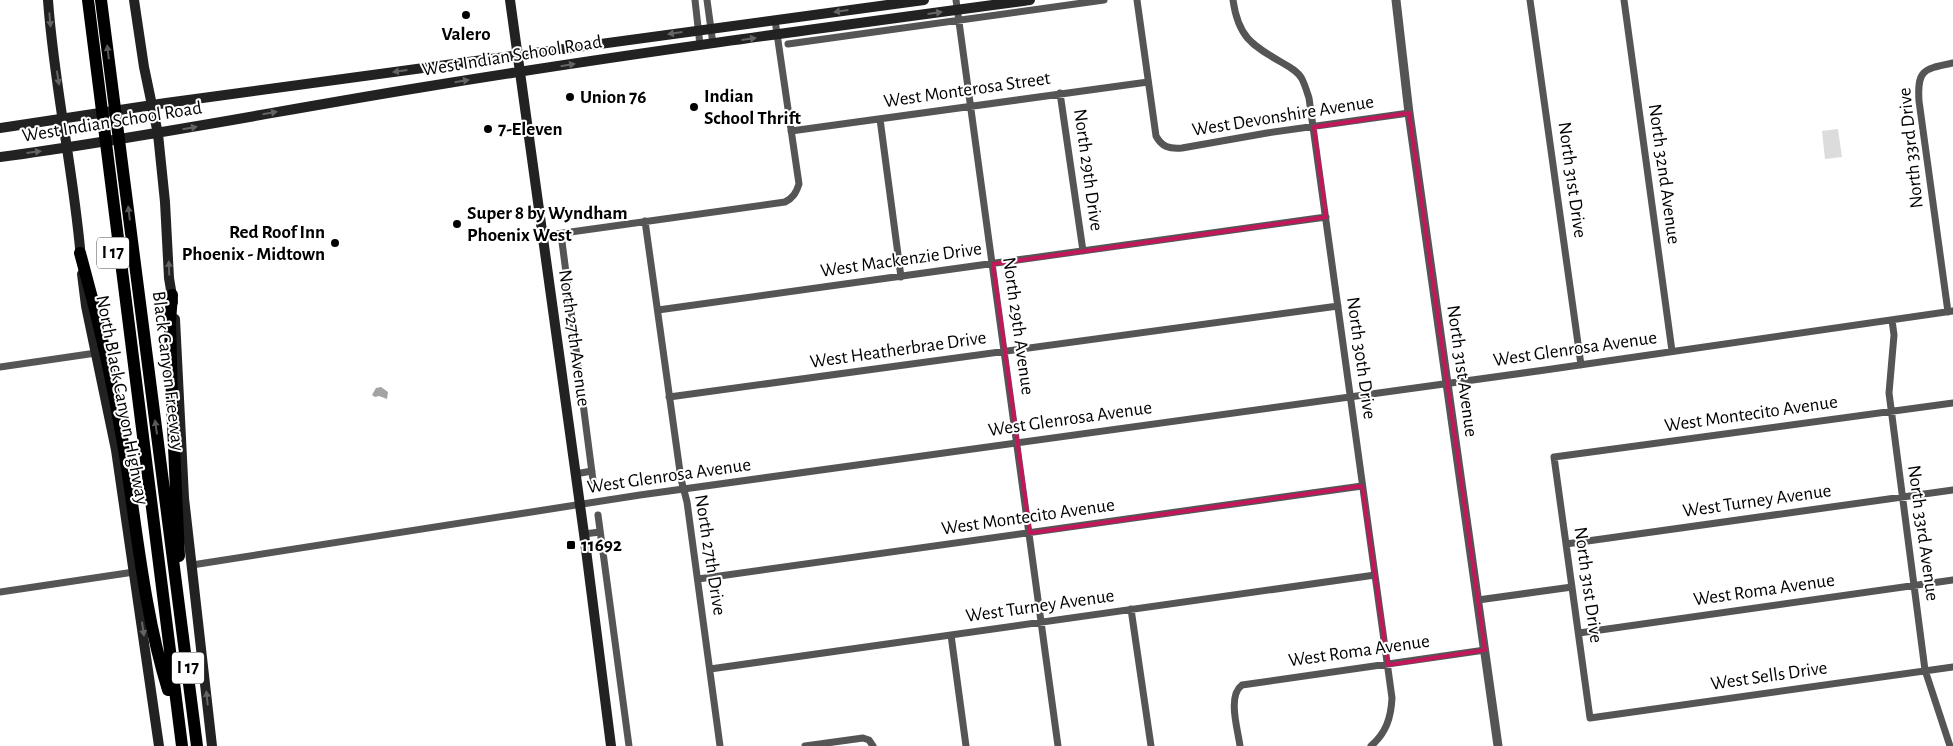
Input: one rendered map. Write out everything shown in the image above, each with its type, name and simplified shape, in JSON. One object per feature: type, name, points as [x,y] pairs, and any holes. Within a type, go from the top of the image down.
[{"type":"highway","name":"Black Canyon Freeway","points":[[80,0],[175,746]]},
{"type":"highway","points":[[88,0],[182,746]]},
{"type":"highway","name":"Black Canyon Freeway","points":[[101,0],[197,746]]},
{"type":"highway","points":[[80,253],[90,288],[116,409],[156,651],[168,690]]},
{"type":"highway","points":[[172,295],[170,322],[172,403],[180,543],[178,591]]},
{"type":"highway","points":[[162,475],[159,494],[189,746]]},
{"type":"main road","name":"North Black Canyon Highway","points":[[48,0],[51,39],[68,148],[83,288],[116,450],[159,746]]},
{"type":"main road","points":[[134,0],[158,134],[178,342],[184,498],[212,746]]},
{"type":"main road","name":"North 27th Avenue","points":[[510,0],[584,534],[611,746]]},
{"type":"main road","name":"West Indian School Road","points":[[0,128],[77,115],[924,0]]},
{"type":"main road","name":"West Indian School Road","points":[[0,157],[141,137],[350,99],[520,72],[777,34],[1030,0]]},
{"type":"street","points":[[695,0],[700,45]]},
{"type":"street","points":[[707,0],[713,44]]},
{"type":"street","name":"West Indian School Road","points":[[788,44],[958,10],[1104,0]]},
{"type":"street","points":[[1138,0],[1148,82]]},
{"type":"street","name":"North 30th Drive","points":[[1233,0],[1235,14],[1246,39],[1291,68],[1302,78],[1309,98],[1392,698],[1388,723],[1379,739],[1371,746]]},
{"type":"street","name":"North 31st Avenue","points":[[1396,0],[1409,114],[1498,746]]},
{"type":"street","name":"North 31st Drive","points":[[1530,0],[1581,365]]},
{"type":"street","name":"North 32nd Avenue","points":[[1624,0],[1672,352]]},
{"type":"street","name":"North 29th Avenue","points":[[958,10],[1058,746]]},
{"type":"street","points":[[542,236],[784,202],[795,194],[799,184],[775,20]]},
{"type":"street","name":"North 33rd Drive","points":[[1950,312],[1918,101],[1918,82],[1922,74],[1928,69],[1953,63]]},
{"type":"street","name":"West Monterosa Street","points":[[791,131],[1148,82]]},
{"type":"street","name":"West Devonshire Avenue","points":[[1148,82],[1156,136],[1162,145],[1174,149],[1409,114]]},
{"type":"street","name":"North 29th Drive","points":[[1060,94],[1082,251]]},
{"type":"street","points":[[880,118],[901,276]]},
{"type":"street","name":"West Mackenzie Drive","points":[[658,310],[1326,218]]},
{"type":"street","name":"North 27th Drive","points":[[646,221],[669,398],[698,580],[720,746]]},
{"type":"street","name":"North 27th Avenue","points":[[560,234],[594,488]]},
{"type":"street","name":"West Heatherbrae Drive","points":[[669,398],[1338,306]]},
{"type":"street","name":"West Glenrosa Avenue","points":[[192,565],[684,490],[1950,312]]},
{"type":"street","name":"North 33rd Avenue","points":[[1892,320],[1894,335],[1889,393],[1902,497],[1926,670],[1950,746]]},
{"type":"street","points":[[0,367],[96,353]]},
{"type":"street","name":"West Montecito Avenue","points":[[1554,458],[1953,403]]},
{"type":"street","name":"North 31st Drive","points":[[1554,458],[1590,718]]},
{"type":"street","points":[[575,474],[592,471]]},
{"type":"street","name":"West Montecito Avenue","points":[[698,580],[1362,486]]},
{"type":"street","name":"West Turney Avenue","points":[[1566,544],[1953,490]]},
{"type":"street","points":[[598,514],[629,746]]},
{"type":"street","points":[[584,534],[600,532]]},
{"type":"street","points":[[0,592],[134,572]]},
{"type":"street","name":"West Turney Avenue","points":[[710,668],[1375,575]]},
{"type":"street","name":"West Roma Avenue","points":[[1579,633],[1953,580]]},
{"type":"street","points":[[1478,600],[1572,587]]},
{"type":"street","points":[[1131,609],[1151,746]]},
{"type":"street","points":[[951,635],[966,746]]},
{"type":"street","name":"West Roma Avenue","points":[[1240,746],[1234,702],[1234,696],[1239,687],[1257,682],[1485,650]]},
{"type":"street","name":"West Sells Drive","points":[[1590,718],[1953,666]]},
{"type":"street","points":[[805,746],[862,738],[871,743]]},
{"type":"highlighted area","points":[[1409,113],[1485,650],[1388,665],[1362,486],[1030,533],[993,264],[1326,217],[1314,127]]},
{"type":"shaded area","points":[[1838,129],[1842,157],[1825,159],[1822,131]]},
{"type":"shaded area","points":[[381,387],[388,392],[387,399],[372,395],[376,388]]},
{"type":"place","name":"Valero","points":[[466,15]]},
{"type":"place","name":"Union 76","points":[[570,97]]},
{"type":"place","name":"Indian School Thrift","points":[[694,107]]},
{"type":"place","name":"7-Eleven","points":[[488,129]]},
{"type":"place","name":"Super 8 by Wyndham Phoenix West","points":[[457,224]]},
{"type":"place","name":"Red Roof Inn Phoenix - Midtown","points":[[335,243]]},
{"type":"place","name":"11692","points":[[571,545]]}]
